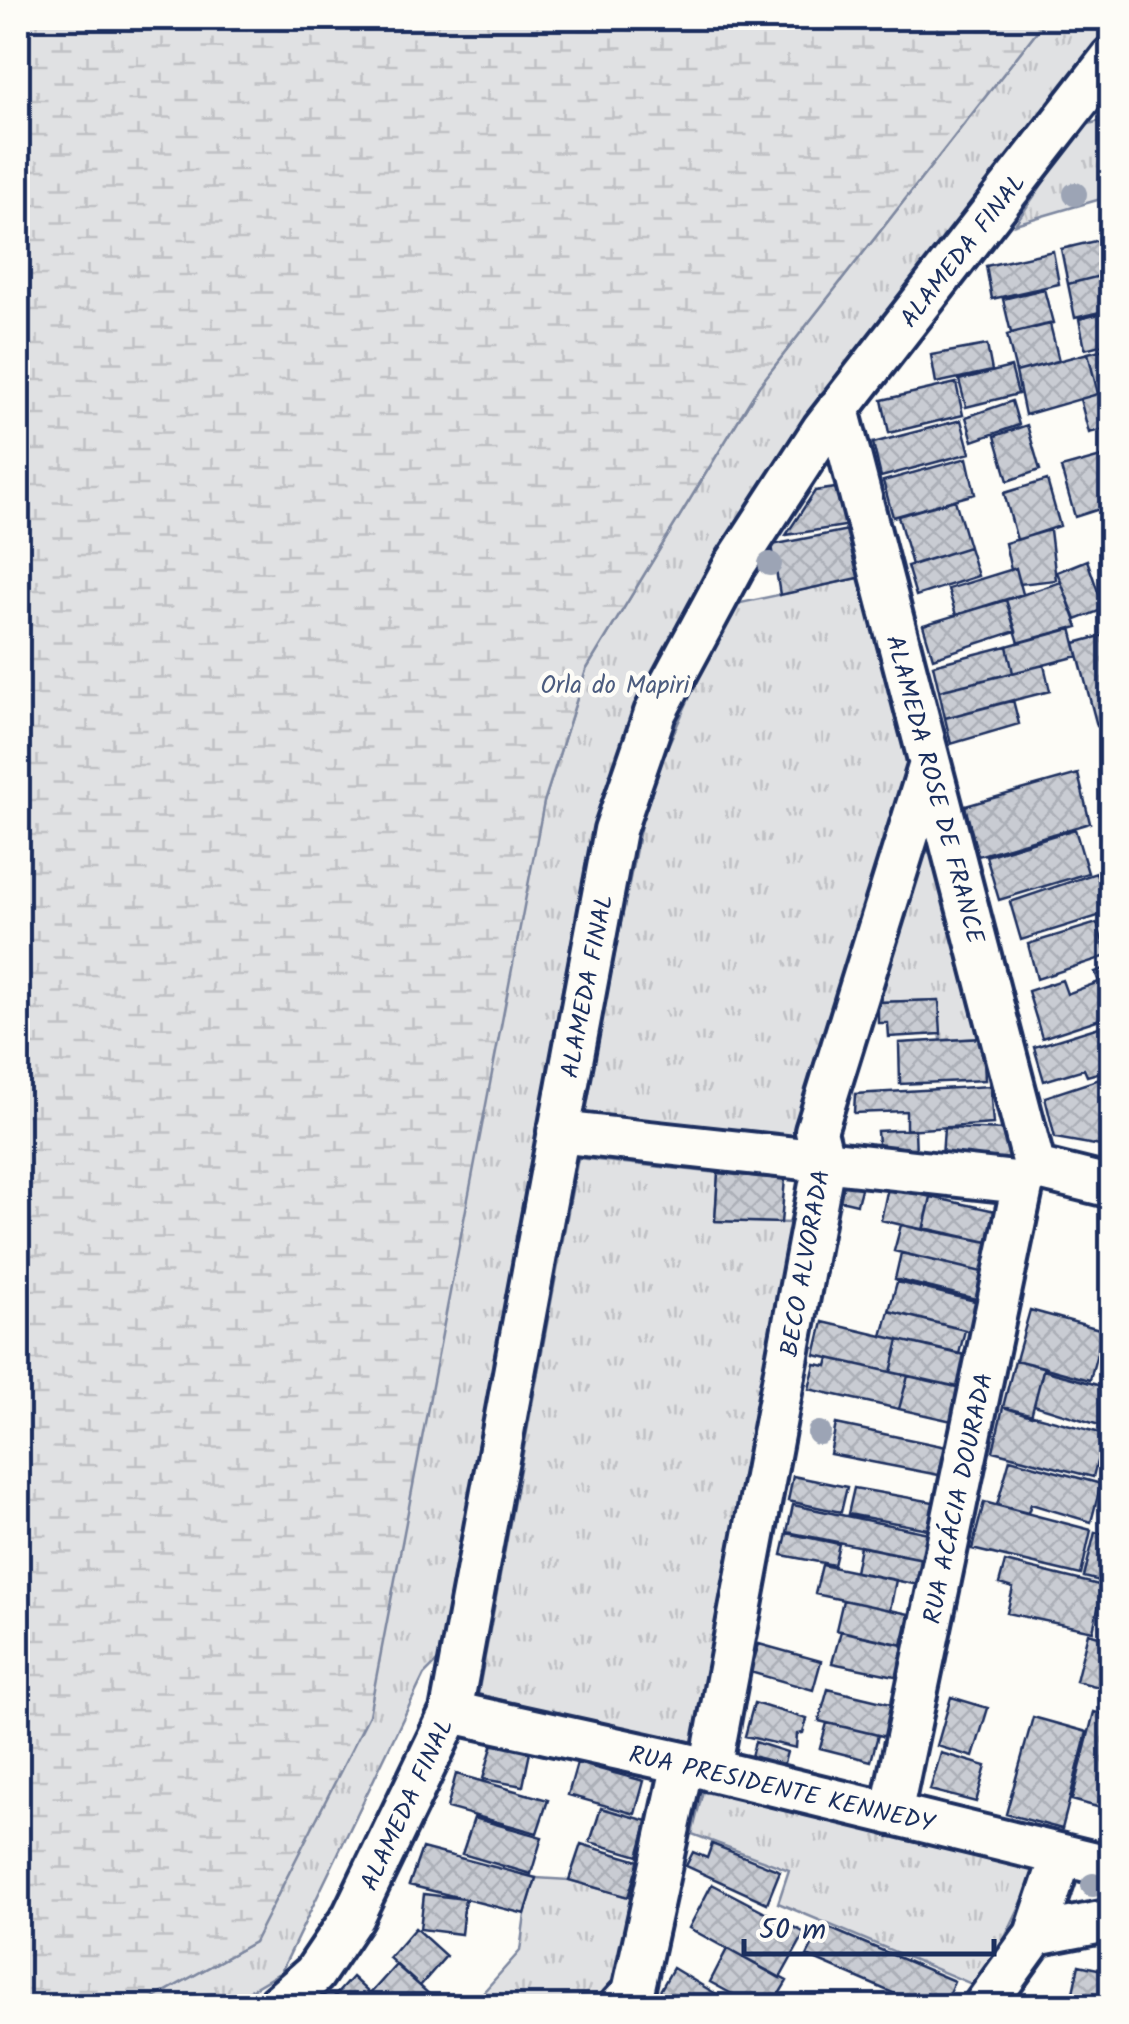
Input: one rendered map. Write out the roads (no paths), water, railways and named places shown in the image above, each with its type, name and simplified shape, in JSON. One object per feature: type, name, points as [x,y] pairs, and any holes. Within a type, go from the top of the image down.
[{"type":"street","name":"ALAMEDA FINAL","points":[[277,2006],[314,1974],[353,1916],[451,1712],[615,830],[655,713],[734,566],[838,409],[1112,57]]},
{"type":"street","name":"ALAMEDA ROSE DE FRANCE","points":[[838,409],[1029,1176]]},
{"type":"street","name":"BECO ALVORADA","points":[[620,2006],[633,1992],[697,1767],[824,1163],[816,1132],[929,767]]},
{"type":"street","points":[[558,1132],[824,1163],[1029,1176],[1112,1187]]},
{"type":"street","name":"RUA ACÁCIA DOURADA","points":[[891,1814],[1029,1176]]},
{"type":"street","name":"RUA PRESIDENTE KENNEDY","points":[[451,1712],[1112,1867]]},
{"type":"street","points":[[984,2006],[1035,1935],[1062,1854]]},
{"type":"street","points":[[1035,1935],[1112,1920]]},
{"type":"park label","name":"Orla do Mapiri","points":[[615,684]]}]
